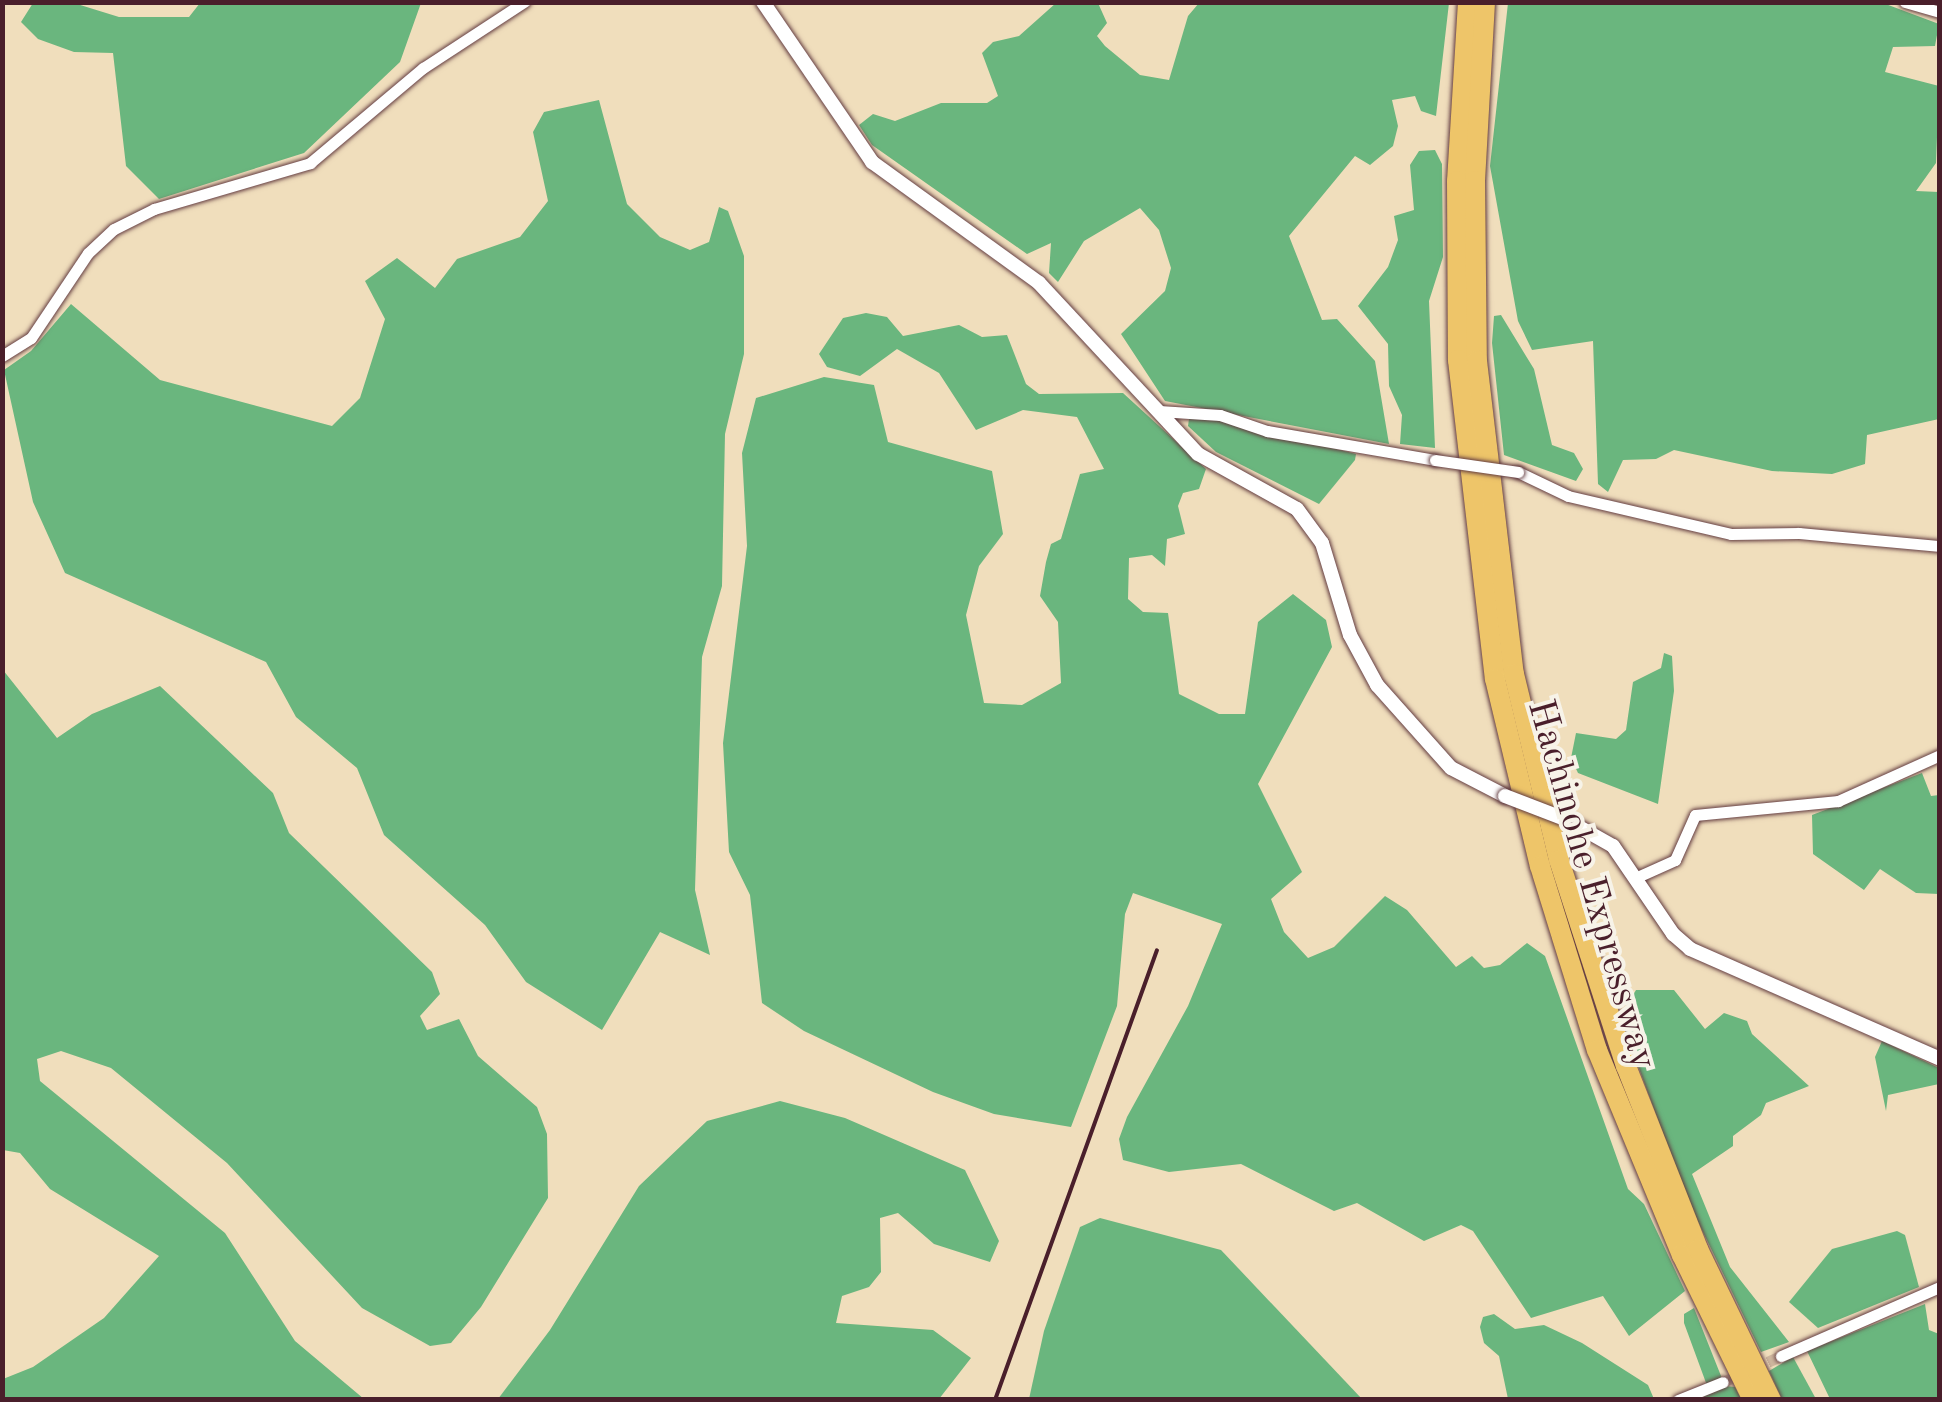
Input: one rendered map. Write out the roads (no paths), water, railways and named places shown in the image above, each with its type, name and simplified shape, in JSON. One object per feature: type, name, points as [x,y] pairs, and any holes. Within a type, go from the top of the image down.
[{"type":"highway","name":"Hachinohe Expressway","points":[[1468,2],[1458,181],[1458,360],[1495,679],[1540,866],[1597,1050],[1682,1256],[1753,1400]]},
{"type":"highway","name":"Hachinohe Expressway","points":[[1485,2],[1476,162],[1476,344],[1514,674],[1559,860],[1632,1082],[1698,1248],[1771,1400]]},
{"type":"street","points":[[2,356],[31,338],[88,253],[114,229],[154,209],[293,170],[326,154],[422,68],[524,2]]},
{"type":"street","points":[[763,2],[872,162],[1039,284],[1198,454],[1278,494],[1308,520],[1331,566],[1362,664],[1451,768],[1505,796],[1566,819],[1612,846],[1673,934],[1690,949],[1940,1059]]},
{"type":"street","points":[[1905,2],[1940,12]]},
{"type":"street","points":[[1159,411],[1220,414],[1268,431],[1518,472],[1568,496],[1730,534],[1940,546]]},
{"type":"street","points":[[1635,878],[1675,860],[1695,815],[1838,801],[1940,756]]},
{"type":"street","points":[[1782,1356],[1940,1287]]},
{"type":"street","points":[[1678,1400],[1722,1382]]},
{"type":"tunnel","points":[[1723,1382],[1781,1356]]},
{"type":"railway","points":[[995,1400],[1157,950]]}]
